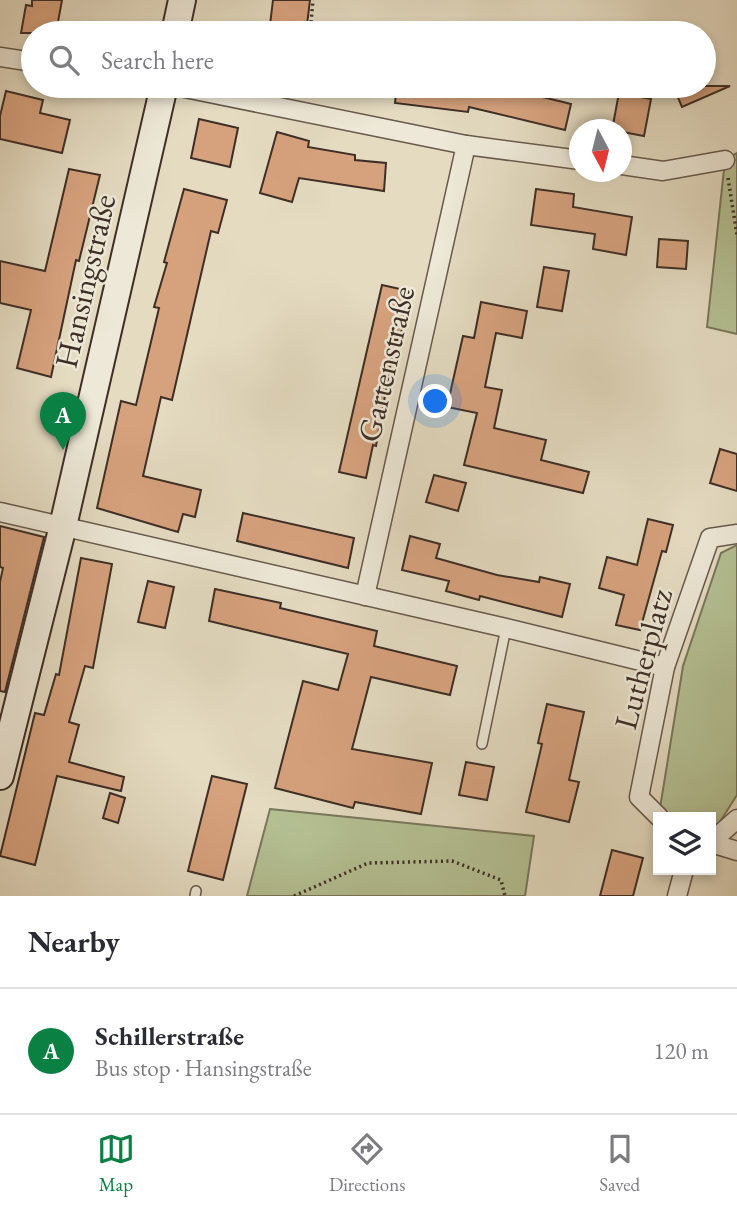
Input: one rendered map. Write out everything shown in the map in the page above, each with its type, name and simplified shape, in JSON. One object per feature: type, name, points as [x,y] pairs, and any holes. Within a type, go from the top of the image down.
[{"type":"street","points":[[178,21],[182,0]]},
{"type":"street","points":[[0,57],[21,60]]},
{"type":"street","name":"Hansingstraße","points":[[0,776],[63,526],[161,98]]},
{"type":"street","points":[[234,98],[466,145],[569,159]]},
{"type":"street","name":"Gartenstraße","points":[[365,596],[466,145]]},
{"type":"street","points":[[632,167],[663,171],[725,159]]},
{"type":"street","points":[[0,512],[665,667]]},
{"type":"street","name":"Lutherplatz","points":[[654,812],[639,797],[665,667],[710,538],[737,534]]},
{"type":"street","points":[[716,838],[737,819]]},
{"type":"street","points":[[716,845],[737,851]]},
{"type":"street","points":[[677,896],[683,875]]},
{"type":"lane","points":[[482,744],[506,628]]},
{"type":"path","points":[[311,21],[313,0]]},
{"type":"path","points":[[725,159],[737,234]]},
{"type":"path","points":[[294,896],[368,863],[452,861],[501,880],[505,896]]},
{"type":"green space","points":[[737,153],[737,334],[707,327],[725,160]]},
{"type":"green space","points":[[737,545],[737,795],[716,828],[716,812],[664,812],[660,808],[683,666],[721,553]]},
{"type":"green space","points":[[270,809],[534,836],[525,896],[247,896]]},
{"type":"building","points":[[32,0],[62,0],[58,21],[23,21],[26,5],[32,6]]},
{"type":"building","points":[[273,0],[310,0],[307,21],[270,21]]},
{"type":"building","points":[[716,86],[730,86],[716,92]]},
{"type":"building","points":[[6,91],[21,95],[21,98],[43,100],[40,113],[70,120],[62,153],[0,139],[0,116]]},
{"type":"building","points":[[396,98],[547,98],[571,104],[565,130],[469,107],[468,112],[395,103]]},
{"type":"building","points":[[618,98],[651,99],[644,136],[632,134],[632,119],[614,119]]},
{"type":"building","points":[[678,98],[703,98],[682,107]]},
{"type":"building","points":[[199,119],[238,128],[230,167],[191,158]]},
{"type":"building","points":[[277,132],[309,141],[308,147],[355,155],[355,160],[386,163],[384,191],[299,178],[292,202],[260,193]]},
{"type":"building","points":[[69,169],[100,175],[79,261],[76,260],[51,377],[17,368],[31,310],[0,303],[0,261],[45,271]]},
{"type":"building","points":[[184,189],[227,200],[218,233],[211,231],[172,400],[161,397],[143,476],[201,490],[195,517],[183,514],[178,532],[97,508],[121,401],[136,405],[159,308],[154,307],[167,263],[164,262]]},
{"type":"building","points":[[536,189],[574,194],[573,207],[632,217],[626,255],[593,249],[595,234],[531,225]]},
{"type":"building","points":[[659,239],[688,241],[686,269],[657,267]]},
{"type":"building","points":[[544,267],[569,271],[562,311],[537,307]]},
{"type":"building","points":[[382,285],[409,291],[400,340],[395,340],[376,446],[373,445],[366,478],[339,472]]},
{"type":"building","points":[[481,302],[527,311],[522,338],[496,333],[485,387],[502,390],[494,428],[546,440],[541,460],[589,472],[583,493],[464,465],[477,413],[447,407],[463,336],[474,338]]},
{"type":"building","points":[[720,449],[737,454],[737,491],[710,483]]},
{"type":"building","points":[[434,475],[466,483],[458,511],[426,502]]},
{"type":"building","points":[[243,513],[354,538],[348,568],[237,541]]},
{"type":"building","points":[[648,519],[673,525],[666,552],[662,551],[640,630],[616,625],[624,595],[599,588],[607,557],[637,565]]},
{"type":"building","points":[[0,526],[44,537],[5,692],[0,691],[0,582],[3,568],[0,567]]},
{"type":"building","points":[[410,536],[440,544],[436,558],[497,575],[539,582],[540,577],[570,584],[562,617],[480,596],[479,600],[446,591],[449,581],[402,570]]},
{"type":"building","points":[[81,558],[112,564],[93,668],[85,666],[69,722],[79,725],[69,762],[124,777],[121,791],[57,776],[35,865],[0,856],[35,713],[44,715],[56,674],[59,675]]},
{"type":"building","points":[[148,581],[174,587],[165,628],[138,622]]},
{"type":"building","points":[[215,589],[281,603],[280,608],[377,631],[374,646],[457,666],[450,695],[371,677],[352,749],[432,763],[421,814],[355,802],[353,808],[275,788],[303,681],[338,690],[348,654],[209,621]]},
{"type":"building","points":[[547,704],[584,712],[569,780],[579,782],[569,822],[526,812],[542,744],[538,743]]},
{"type":"building","points":[[466,762],[494,767],[487,800],[459,795]]},
{"type":"building","points":[[212,776],[247,784],[223,880],[188,871]]},
{"type":"building","points":[[110,793],[125,798],[118,823],[103,818]]},
{"type":"building","points":[[612,850],[643,858],[633,896],[600,896]]},
{"type":"place","name":"Schillerstraße","points":[[63,450]]}]
